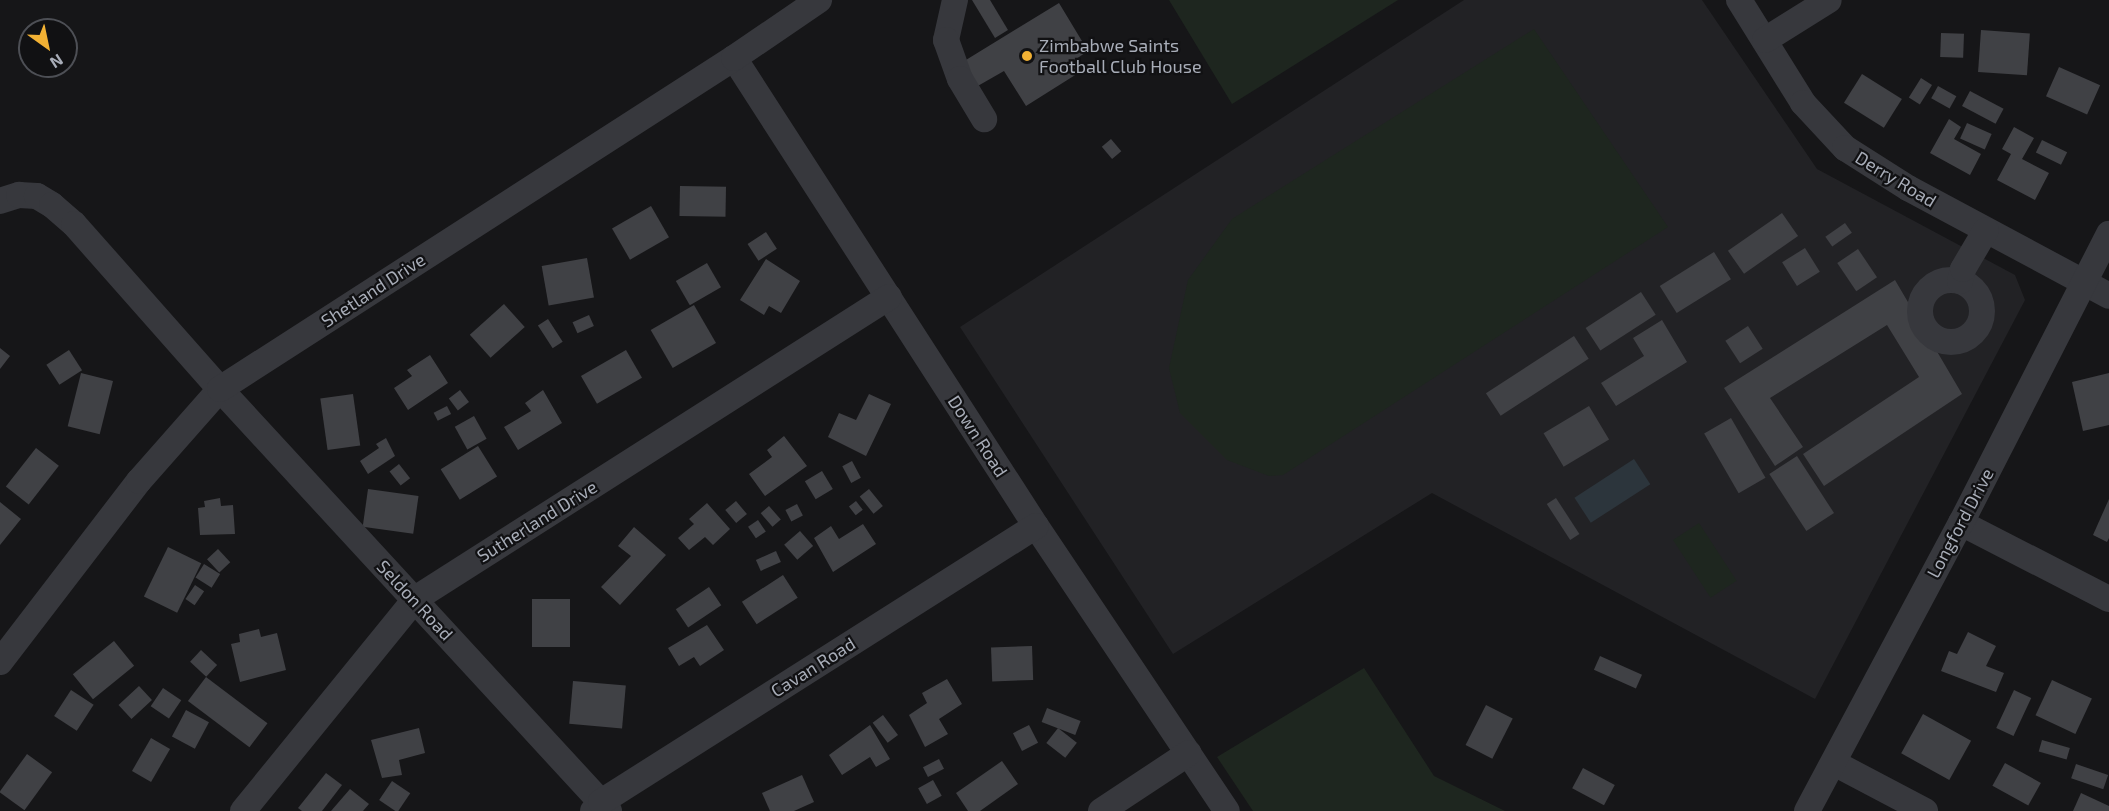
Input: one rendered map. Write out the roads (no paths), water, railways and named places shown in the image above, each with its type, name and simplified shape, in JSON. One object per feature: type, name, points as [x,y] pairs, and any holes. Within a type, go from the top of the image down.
[{"type":"street","name":"Shetland Drive","points":[[0,662],[139,481],[220,389],[734,58],[819,0]]},
{"type":"street","points":[[955,0],[946,40],[960,79],[984,119]]},
{"type":"street","name":"Derry Road","points":[[1739,0],[1803,104],[1845,147],[1908,188],[2109,296]]},
{"type":"street","points":[[1765,40],[1829,0]]},
{"type":"street","name":"Down Road","points":[[734,58],[1036,526],[1227,811]]},
{"type":"street","name":"Seldon Road","points":[[0,201],[19,195],[37,196],[52,205],[74,224],[220,389],[415,599],[601,808]]},
{"type":"street","points":[[1960,281],[1963,270],[1986,230]]},
{"type":"street","name":"Longford Drive","points":[[1808,811],[1961,523],[2109,234]]},
{"type":"street","name":"Sutherland Drive","points":[[243,811],[415,599],[889,297]]},
{"type":"street","points":[[1961,523],[2109,599]]},
{"type":"street","name":"Cavan Road","points":[[601,808],[1036,526]]},
{"type":"street","points":[[1101,811],[1189,753]]},
{"type":"street","points":[[1834,763],[1925,811]]},
{"type":"place","name":"Zimbabwe Saints Football Club House","points":[[1027,56]]}]
